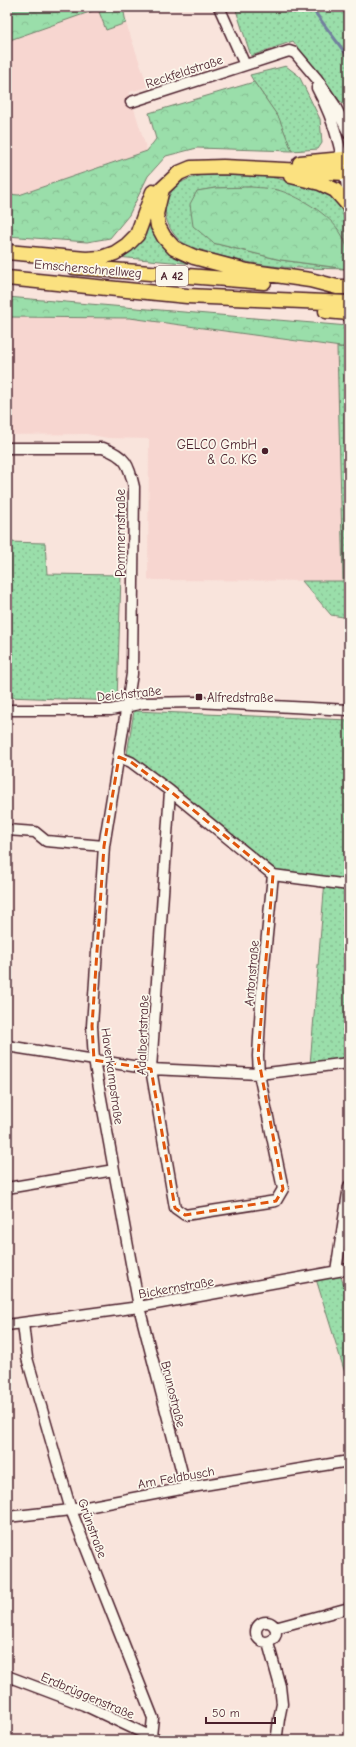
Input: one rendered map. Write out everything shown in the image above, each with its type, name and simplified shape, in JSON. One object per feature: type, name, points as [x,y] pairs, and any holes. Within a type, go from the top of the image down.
[{"type":"highway","points":[[7,252],[86,259],[101,258],[115,253],[126,246],[137,235],[152,193],[158,183],[167,173],[179,166],[207,161],[314,163],[347,166]]},
{"type":"highway","points":[[343,287],[310,280],[247,271],[194,257],[174,248],[164,237],[158,226],[156,214],[158,198],[162,189],[179,173],[190,168],[270,169],[347,166]]},
{"type":"highway","points":[[270,169],[335,190],[349,206]]},
{"type":"highway","name":"Emscherschnellweg","points":[[7,260],[188,277],[343,287]]},
{"type":"highway","name":"Emscherschnellweg","points":[[7,278],[187,296],[261,300],[343,308]]},
{"type":"street","name":"Reckfeldstraße","points":[[219,7],[245,66]]},
{"type":"street","name":"Reckfeldstraße","points":[[131,102],[290,51],[295,53],[317,79],[334,104],[349,134]]},
{"type":"street","name":"Reckfeldstraße","points":[[305,66],[326,105],[338,138],[347,166],[349,201]]},
{"type":"street","name":"Pommernstraße","points":[[7,448],[104,448],[116,452],[125,460],[131,473],[134,487],[132,674],[127,706]]},
{"type":"street","name":"Deichstraße","points":[[7,710],[111,710],[143,703],[210,702],[349,710]]},
{"type":"street","name":"Haverkampstraße","points":[[127,706],[104,846],[92,1026],[94,1060],[139,1307]]},
{"type":"street","points":[[119,757],[131,762],[170,791],[274,876],[349,885]]},
{"type":"street","name":"Adalbertstraße","points":[[170,791],[151,1069],[175,1208],[185,1215],[276,1201],[283,1189]]},
{"type":"street","points":[[7,830],[35,832],[46,842],[104,846]]},
{"type":"street","name":"Antonstraße","points":[[274,876],[262,985],[258,1056],[260,1074],[283,1189]]},
{"type":"street","points":[[7,1046],[151,1069],[260,1074],[349,1063]]},
{"type":"street","points":[[7,1188],[114,1170]]},
{"type":"street","points":[[336,1271],[349,1186]]},
{"type":"street","name":"Bickernstraße","points":[[7,1326],[139,1307],[349,1269]]},
{"type":"street","name":"Brunostraße","points":[[139,1307],[186,1488]]},
{"type":"street","name":"Grünstraße","points":[[23,1323],[28,1358],[72,1510],[153,1718],[154,1738]]},
{"type":"street","name":"Am Feldbusch","points":[[7,1517],[72,1510],[186,1488],[349,1461]]},
{"type":"street","points":[[275,1628],[349,1608]]},
{"type":"street","points":[[264,1622],[273,1624],[276,1633],[274,1638],[268,1642],[258,1639],[256,1635],[257,1626],[264,1622]]},
{"type":"street","points":[[268,1642],[280,1686],[282,1704],[275,1740]]},
{"type":"street","name":"Erdbrüggenstraße","points":[[7,1676],[84,1705],[154,1738]]},
{"type":"highlighted area","points":[[119,757],[131,762],[170,791],[273,875],[258,1056],[283,1189],[276,1201],[185,1215],[175,1208],[151,1069],[94,1060],[92,1026],[104,846]]},
{"type":"shaded area","points":[[98,8],[107,30],[126,23],[148,87],[129,92],[147,151],[19,195],[7,194],[7,41]]},
{"type":"shaded area","points":[[7,317],[130,318],[337,347],[343,581],[148,580],[149,439],[108,438],[87,434],[7,435]]},
{"type":"green space","points":[[7,7],[123,7],[126,23],[106,30],[98,9],[7,41]]},
{"type":"green space","points":[[235,7],[342,7],[349,17],[349,110],[337,98],[293,41],[251,56]]},
{"type":"green space","points":[[286,66],[299,76],[320,119],[322,143],[318,149],[292,151],[278,117],[250,75]]},
{"type":"green space","points":[[254,82],[279,118],[292,151],[197,148],[166,156],[148,176],[129,215],[110,238],[87,242],[7,236],[7,194],[19,195],[147,151],[156,139],[149,113]]},
{"type":"green space","points":[[203,175],[267,176],[328,191],[327,194],[334,199],[342,210],[344,216],[346,245],[342,236],[251,187],[215,188],[198,191],[213,243],[281,260],[346,269],[284,267],[256,264],[209,253],[182,242],[172,231],[167,221],[165,210],[168,198],[175,187],[179,184]]},
{"type":"green space","points":[[215,188],[268,188],[284,192],[302,200],[321,212],[330,220],[343,236],[346,245],[347,269],[281,260],[213,243],[193,226],[190,204],[197,191]]},
{"type":"green space","points":[[151,215],[154,228],[204,265],[117,257]]},
{"type":"green space","points":[[7,297],[348,326],[348,348],[130,318],[7,317]]},
{"type":"green space","points":[[337,347],[348,348],[349,618],[331,615],[302,581],[343,581]]},
{"type":"green space","points":[[7,542],[45,543],[47,574],[121,575],[117,701],[7,697]]},
{"type":"green space","points":[[134,711],[349,720],[349,1060],[310,1065],[325,880],[278,872],[127,754]]},
{"type":"green space","points":[[340,1274],[349,1301],[349,1386],[316,1279]]},
{"type":"waterway","points":[[311,7],[349,58]]},
{"type":"place","name":"GELCO GmbH & Co. KG","points":[[265,451]]},
{"type":"place","name":"Alfredstraße","points":[[199,697]]}]
